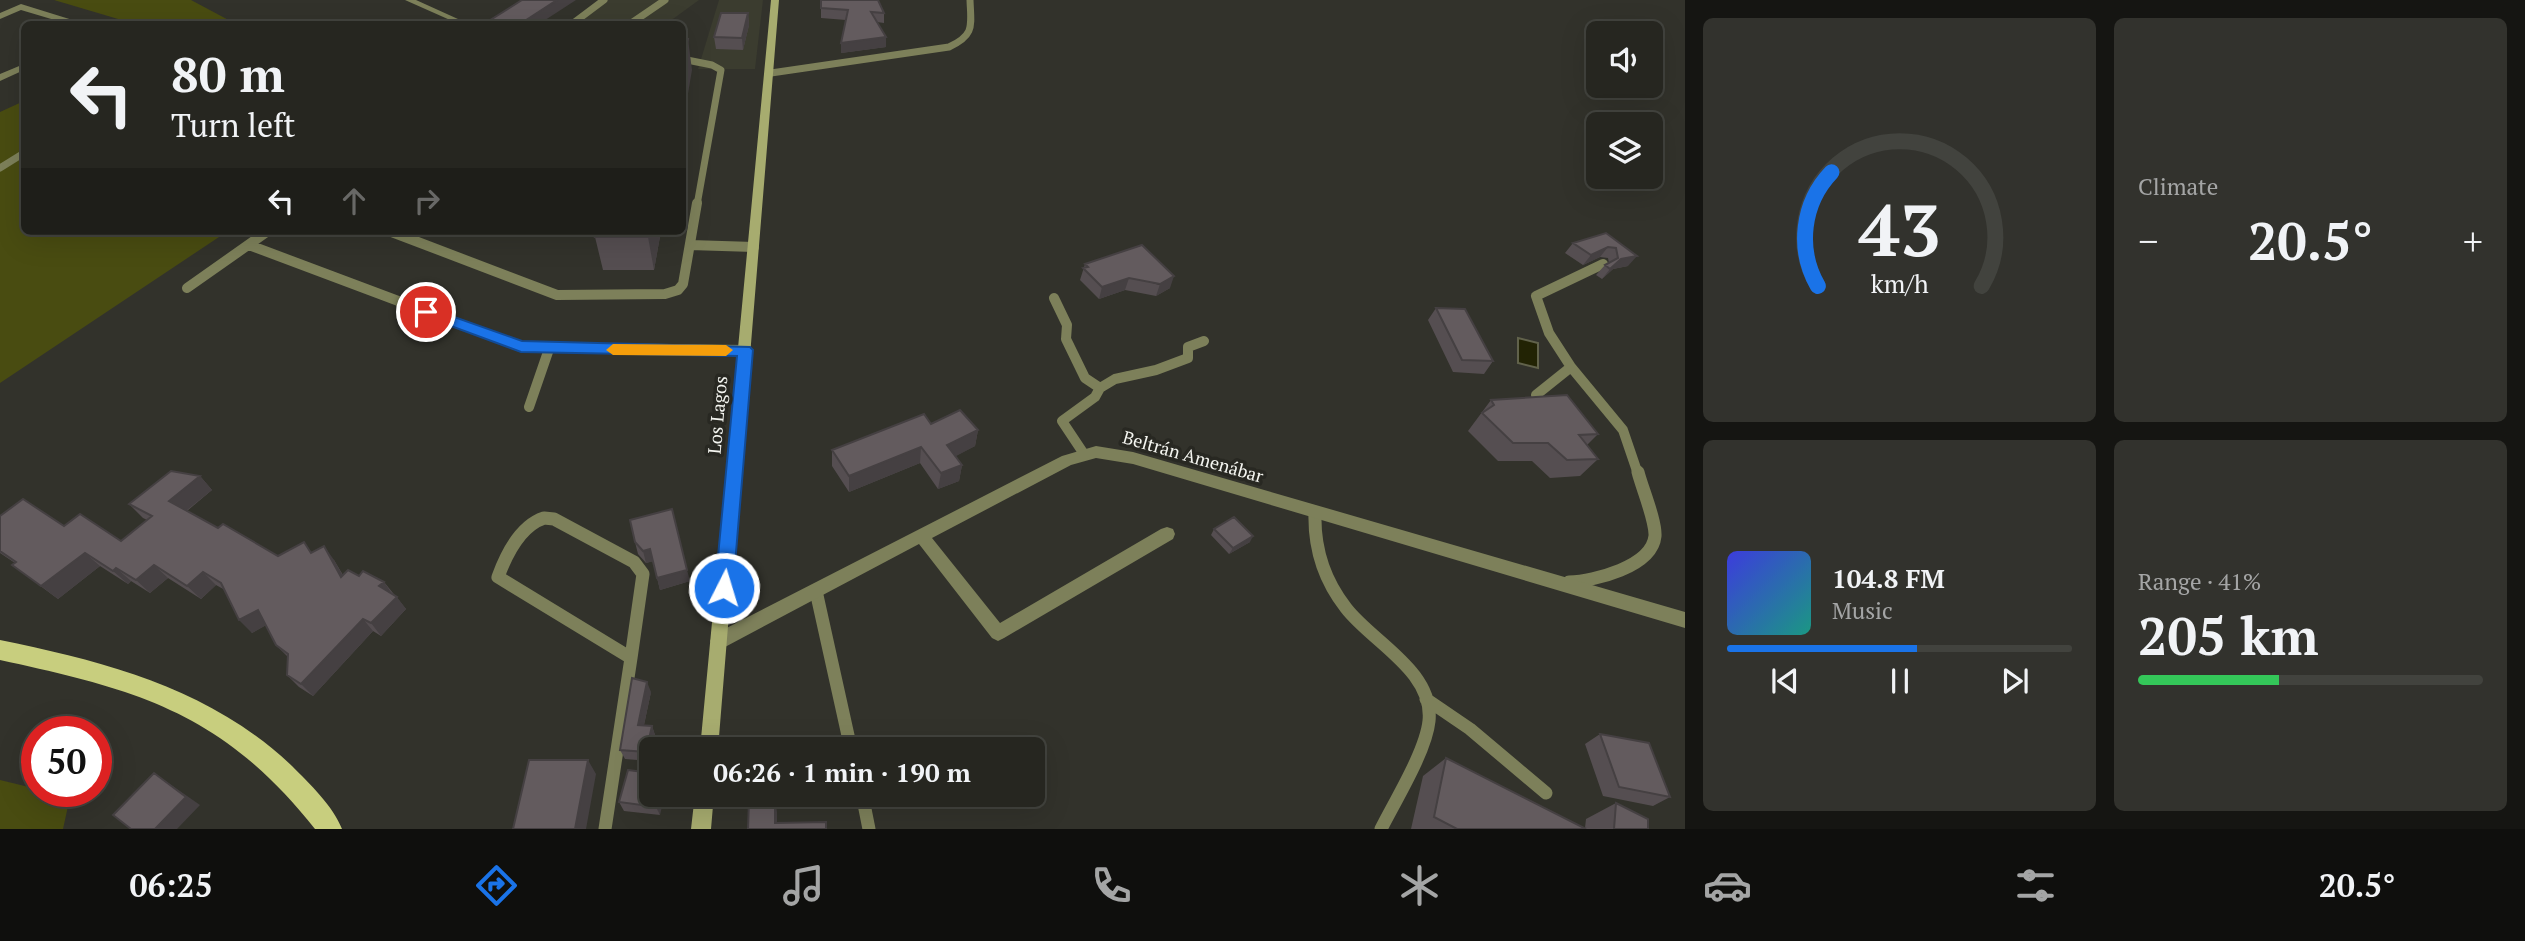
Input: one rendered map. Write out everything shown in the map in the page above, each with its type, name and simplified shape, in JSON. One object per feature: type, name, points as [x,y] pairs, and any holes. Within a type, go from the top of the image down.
[{"type":"main road","name":"Los Lagos","points":[[710,737],[771,73],[775,0]]},
{"type":"main road","points":[[0,650],[107,673],[190,705],[239,736],[268,759],[294,785],[330,829]]},
{"type":"main road","points":[[701,829],[704,807]]},
{"type":"street","points":[[409,0],[458,21]]},
{"type":"street","points":[[0,16],[21,7],[66,21]]},
{"type":"street","points":[[0,69],[21,59]]},
{"type":"street","points":[[0,78],[21,68]]},
{"type":"street","name":"Beltrán Amenábar","points":[[719,641],[1067,460],[1084,454],[1114,453],[1685,620]]},
{"type":"street","points":[[922,536],[998,633],[1167,534]]},
{"type":"lane","points":[[576,21],[604,0]]},
{"type":"lane","points":[[634,21],[665,0]]},
{"type":"lane","points":[[771,73],[949,47],[968,38],[971,33],[970,0]]},
{"type":"lane","points":[[400,235],[557,295],[665,294],[678,290],[683,284],[721,70],[712,65],[686,60]]},
{"type":"lane","points":[[0,168],[21,155]]},
{"type":"lane","points":[[187,288],[263,235]]},
{"type":"lane","points":[[249,245],[521,347],[745,350]]},
{"type":"lane","points":[[690,245],[754,247]]},
{"type":"lane","points":[[1546,580],[1578,583],[1621,572],[1636,561],[1654,541],[1650,512],[1623,430],[1571,367],[1549,336],[1539,314],[1536,296],[1603,264]]},
{"type":"lane","points":[[1054,298],[1067,325],[1066,338],[1085,378],[1100,388]]},
{"type":"lane","points":[[1084,454],[1062,421],[1095,397],[1100,388],[1115,379],[1156,370],[1188,358],[1188,347],[1204,341]]},
{"type":"lane","points":[[529,407],[549,349]]},
{"type":"lane","points":[[1536,395],[1571,367]]},
{"type":"lane","points":[[1315,513],[1314,535],[1318,558],[1333,590],[1356,621],[1411,673],[1426,699],[1429,721],[1426,731],[1381,829]]},
{"type":"lane","points":[[605,829],[631,658],[643,574],[634,562],[554,519],[542,518],[529,526],[502,561],[498,576],[631,658]]},
{"type":"lane","points":[[816,591],[848,737]]},
{"type":"lane","points":[[1426,699],[1470,729],[1546,793]]},
{"type":"lane","points":[[865,807],[869,829]]},
{"type":"shaded area","points":[[54,0],[191,0],[230,21],[125,21]]},
{"type":"shaded area","points":[[603,0],[699,0],[670,21],[572,21]]},
{"type":"shaded area","points":[[719,0],[763,0],[755,69],[698,69]]},
{"type":"shaded area","points":[[21,102],[21,235],[222,235],[0,383],[0,112]]},
{"type":"shaded area","points":[[1518,338],[1538,343],[1538,368],[1518,363]]},
{"type":"shaded area","points":[[0,780],[21,785],[21,807],[68,807],[63,829],[0,829]]},
{"type":"building","points":[[522,0],[557,0],[525,21],[489,21]]},
{"type":"building","points":[[821,0],[878,0],[884,13],[871,12],[886,37],[841,43],[848,10],[821,8]]},
{"type":"building","points":[[721,13],[748,13],[742,38],[714,37]]},
{"type":"building","points":[[1606,233],[1637,256],[1621,259],[1610,269],[1605,265],[1618,258],[1616,248],[1608,247],[1591,255],[1573,243]]},
{"type":"building","points":[[596,235],[648,235],[648,237],[595,237]]},
{"type":"building","points":[[1142,245],[1174,276],[1160,284],[1129,278],[1102,287],[1083,268],[1088,267],[1085,264]]},
{"type":"building","points":[[1436,308],[1465,309],[1493,361],[1462,360]]},
{"type":"building","points":[[1567,395],[1598,434],[1579,435],[1598,459],[1567,460],[1548,443],[1513,443],[1482,413],[1494,405],[1491,400]]},
{"type":"building","points":[[960,410],[978,430],[947,445],[962,465],[941,473],[921,447],[849,476],[832,450],[924,414],[931,424]]},
{"type":"building","points":[[171,471],[200,476],[169,501],[218,528],[223,524],[278,556],[304,542],[311,553],[324,546],[341,577],[348,570],[359,576],[363,571],[384,582],[379,586],[397,597],[371,623],[363,619],[301,684],[287,675],[288,654],[276,645],[258,610],[239,620],[221,583],[203,572],[187,586],[154,565],[136,580],[116,568],[113,571],[85,553],[41,586],[12,565],[16,562],[0,551],[0,516],[23,499],[64,526],[80,514],[121,541],[152,516],[129,504]]},
{"type":"building","points":[[672,509],[687,570],[657,578],[650,549],[643,551],[635,542],[630,520]]},
{"type":"building","points":[[1234,517],[1253,536],[1233,548],[1214,529]]},
{"type":"building","points":[[632,678],[647,682],[638,725],[652,726],[649,737],[639,737],[639,751],[620,750]]},
{"type":"building","points":[[1600,734],[1649,743],[1670,797],[1619,787]]},
{"type":"building","points":[[1446,758],[1586,829],[1457,829],[1434,817]]},
{"type":"building","points":[[529,760],[588,760],[575,829],[513,829]]},
{"type":"building","points":[[628,770],[639,771],[639,805],[619,802]]},
{"type":"building","points":[[154,773],[186,797],[155,829],[131,829],[113,815]]},
{"type":"building","points":[[1616,803],[1648,819],[1648,829],[1614,829]]},
{"type":"building","points":[[749,807],[775,807],[775,823],[826,822],[826,829],[748,829]]},
{"type":"slow traffic","points":[[613,350],[726,350]]},
{"type":"route","points":[[426,312],[521,347],[745,350],[724,588]]}]
